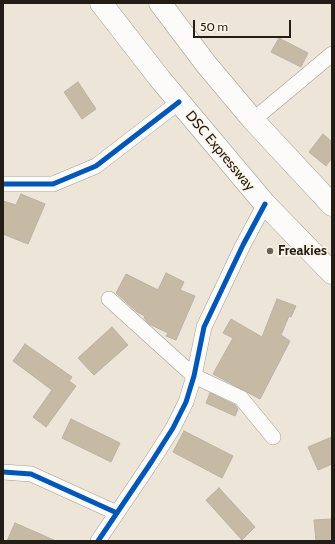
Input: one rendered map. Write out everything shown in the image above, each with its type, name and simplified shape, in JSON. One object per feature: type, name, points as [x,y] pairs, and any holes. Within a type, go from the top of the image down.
[{"type":"main road","name":"DSC Expressway","points":[[101,3],[179,102],[265,204],[332,273]]},
{"type":"main road","points":[[160,3],[206,64],[253,120],[332,205]]},
{"type":"street","points":[[253,120],[332,54]]},
{"type":"street","points":[[3,184],[53,184],[96,166],[179,102]]},
{"type":"street","points":[[103,539],[117,513],[173,428],[186,402],[194,376],[204,327],[243,245],[265,204]]},
{"type":"street","points":[[109,299],[194,376],[241,398],[273,437]]},
{"type":"street","points":[[3,472],[31,474],[117,513]]},
{"type":"building","points":[[279,38],[308,53],[301,67],[271,52]]},
{"type":"building","points":[[78,82],[96,109],[82,119],[64,92]]},
{"type":"building","points":[[323,134],[332,142],[332,158],[326,166],[309,152]]},
{"type":"building","points":[[21,194],[45,204],[28,244],[3,234],[3,201],[16,205]]},
{"type":"building","points":[[166,273],[184,282],[180,290],[195,296],[176,340],[166,336],[168,333],[149,324],[144,318],[145,316],[137,312],[116,293],[126,274],[158,290]]},
{"type":"building","points":[[277,299],[296,306],[291,317],[289,316],[281,335],[290,341],[260,399],[213,374],[233,338],[223,333],[231,319],[262,337]]},
{"type":"building","points":[[112,327],[128,345],[94,375],[78,358]]},
{"type":"building","points":[[25,344],[72,377],[69,381],[76,386],[46,427],[33,417],[52,390],[13,361]]},
{"type":"building","points":[[210,393],[235,405],[238,409],[235,416],[206,403]]},
{"type":"building","points":[[71,419],[120,443],[111,462],[62,438]]},
{"type":"building","points":[[184,431],[233,456],[222,478],[173,452]]},
{"type":"building","points":[[332,437],[332,464],[318,470],[308,447]]},
{"type":"building","points":[[219,488],[255,527],[242,540],[206,500]]},
{"type":"building","points":[[332,519],[332,541],[316,541],[314,520]]},
{"type":"building","points":[[15,523],[56,541],[7,541]]},
{"type":"cycle path","points":[[3,184],[53,184],[96,166],[179,102]]},
{"type":"cycle path","points":[[98,541],[173,428],[186,402],[194,376],[204,327],[243,245],[265,204]]},
{"type":"cycle path","points":[[3,472],[31,474],[117,513]]},
{"type":"place","name":"Freakies","points":[[270,251]]}]
